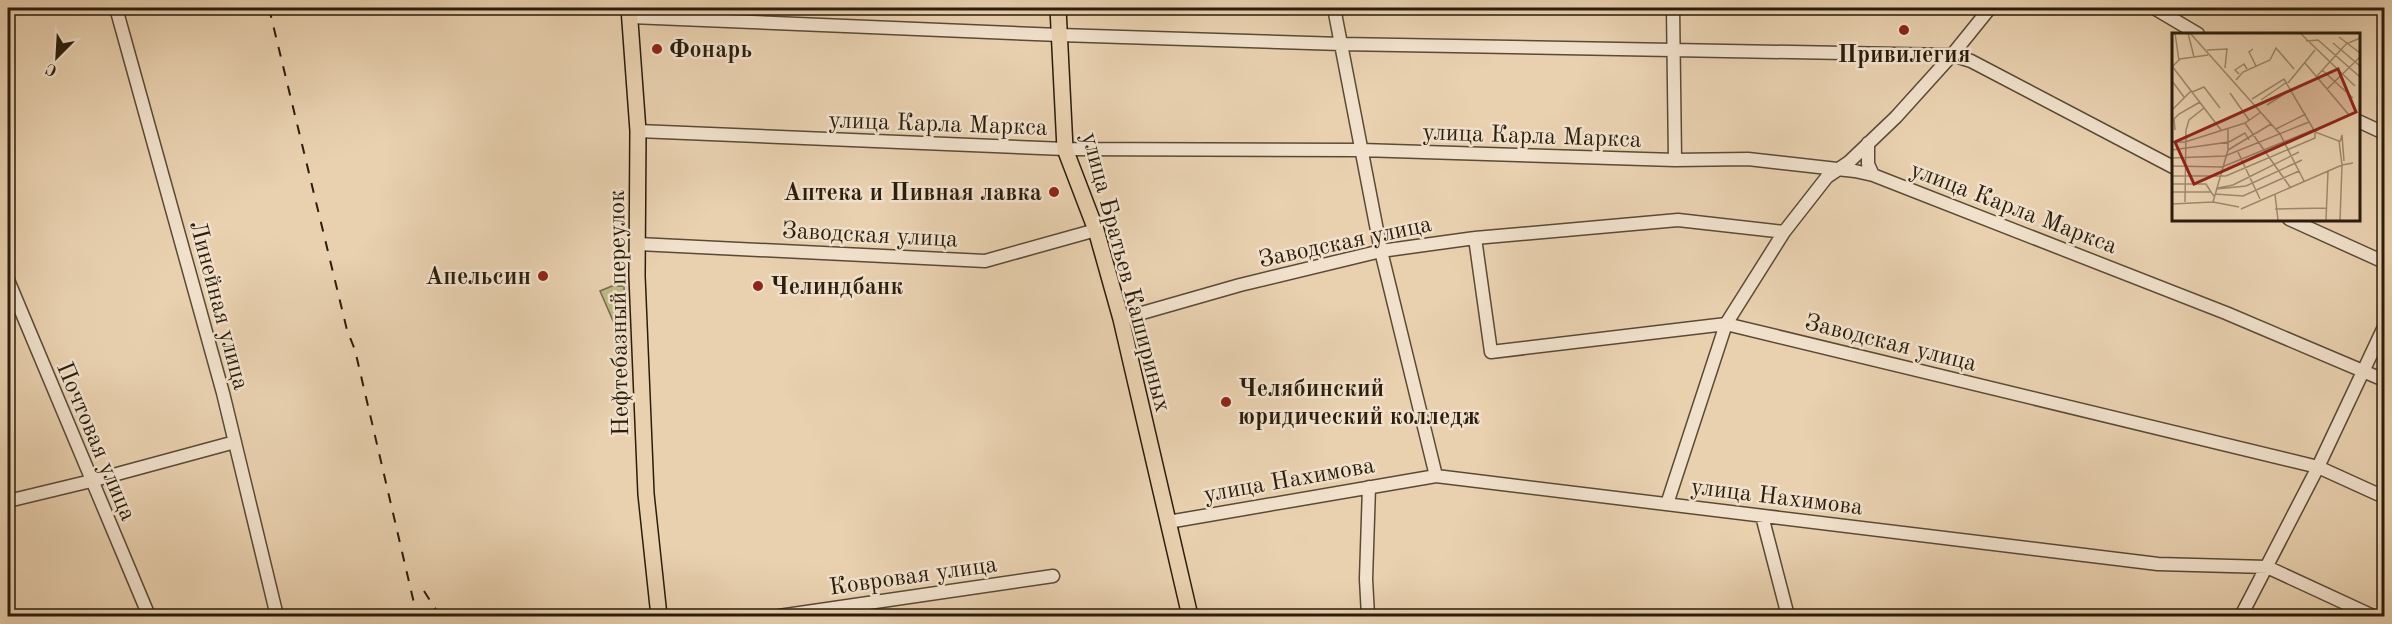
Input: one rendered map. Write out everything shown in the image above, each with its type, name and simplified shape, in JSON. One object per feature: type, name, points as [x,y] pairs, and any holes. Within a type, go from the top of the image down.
[{"type":"main road","name":"улица Братьев Кашириных","points":[[1058,8],[1065,149],[1096,230],[1121,318],[1190,616]]},
{"type":"main road","name":"Нефтебазный переулок","points":[[630,12],[638,131],[637,276],[646,494],[659,616]]},
{"type":"street","name":"Линейная улица","points":[[116,8],[235,442],[277,616]]},
{"type":"street","points":[[1334,8],[1381,251],[1436,476]]},
{"type":"street","points":[[1673,8],[1675,160]]},
{"type":"street","points":[[1666,504],[1726,324],[1784,232],[1827,177],[1849,162],[1896,117],[1952,55],[1990,8]]},
{"type":"street","points":[[2154,8],[2196,33]]},
{"type":"street","points":[[630,12],[1060,35],[1341,44],[1952,55],[1971,61],[2172,165]]},
{"type":"street","points":[[2359,121],[2385,133]]},
{"type":"street","name":"улица Карла Маркса","points":[[638,131],[1065,149],[1361,150],[1675,160],[1748,159],[1873,175],[2226,313],[2385,380]]},
{"type":"street","points":[[1868,143],[1868,164],[1873,175]]},
{"type":"street","name":"Заводская улица","points":[[1121,318],[1240,285],[1381,251],[1475,238],[1678,220],[1784,232]]},
{"type":"street","points":[[2291,220],[2385,262]]},
{"type":"street","name":"Заводская улица","points":[[638,244],[985,261],[1096,230]]},
{"type":"street","name":"Заводская улица","points":[[1475,238],[1491,352],[1726,324],[2318,467],[2385,497]]},
{"type":"street","name":"Почтовая улица","points":[[8,280],[149,616]]},
{"type":"street","points":[[2241,616],[2318,467],[2385,327]]},
{"type":"street","points":[[8,501],[235,442]]},
{"type":"street","name":"улица Нахимова","points":[[1168,522],[1436,476],[2158,564],[2267,567],[2373,616]]},
{"type":"street","points":[[1368,616],[1366,579],[1369,487]]},
{"type":"street","points":[[1762,516],[1788,616]]},
{"type":"street","name":"Ковровая улица","points":[[779,616],[1053,576]]},
{"type":"shaded area","points":[[612,286],[624,286],[625,330],[617,330],[600,291]]},
{"type":"railway","points":[[269,8],[347,330],[355,350],[417,616]]},
{"type":"railway","points":[[424,591],[440,616]]},
{"type":"place","name":"Привилегия","points":[[1904,30]]},
{"type":"place","name":"Фонарь","points":[[657,49]]},
{"type":"place","name":"Аптека и Пивная лавка","points":[[1054,192]]},
{"type":"place","name":"Апельсин","points":[[543,276]]},
{"type":"place","name":"Челиндбанк","points":[[758,286]]},
{"type":"place","name":"Челябинский юридический колледж","points":[[1226,402]]}]
